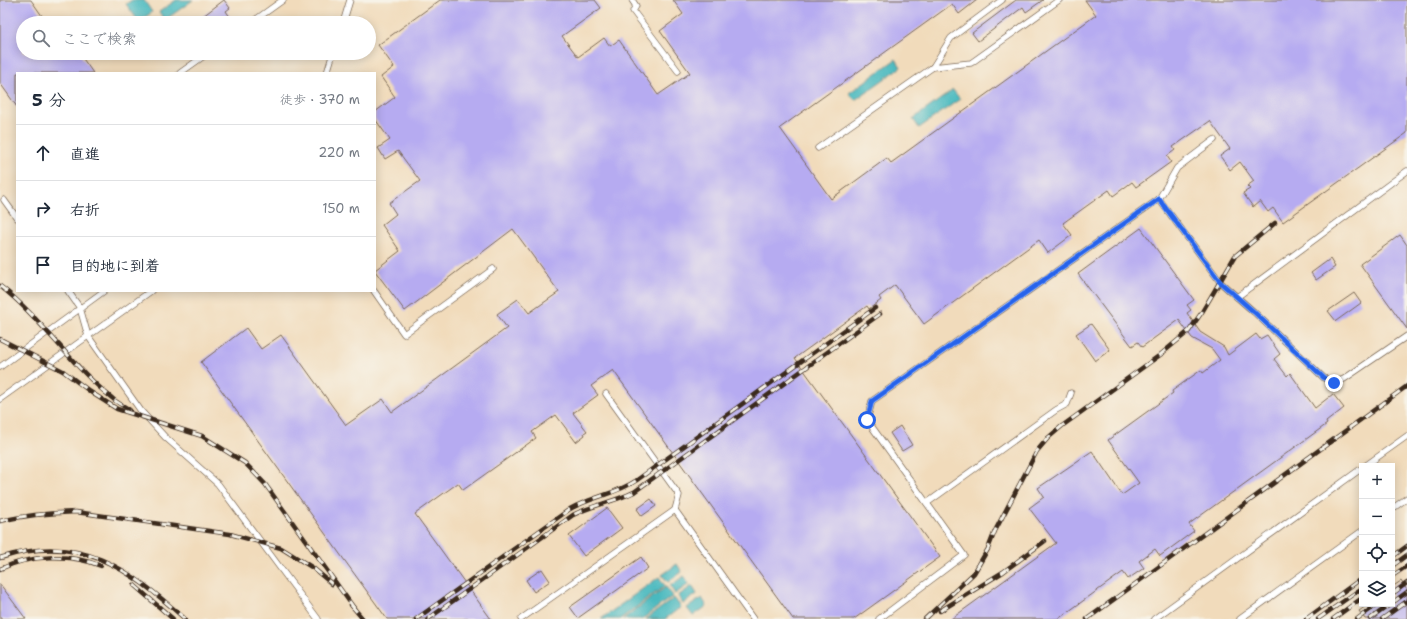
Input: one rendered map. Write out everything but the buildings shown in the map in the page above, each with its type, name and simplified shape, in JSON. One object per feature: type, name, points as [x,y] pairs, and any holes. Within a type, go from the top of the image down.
[{"type":"lane","points":[[261,16],[283,0]]},
{"type":"lane","points":[[345,16],[349,0]]},
{"type":"lane","points":[[632,0],[636,6],[633,11],[678,70]]},
{"type":"lane","points":[[818,148],[933,67],[951,38],[1002,0]]},
{"type":"lane","points":[[933,67],[971,63],[1059,0]]},
{"type":"lane","points":[[181,72],[198,60]]},
{"type":"lane","points":[[327,72],[331,60]]},
{"type":"lane","points":[[879,619],[964,555],[867,420],[872,401],[1159,199],[1177,168],[1214,140]]},
{"type":"lane","points":[[1237,297],[1407,171]]},
{"type":"lane","points":[[1159,199],[1221,283],[1324,378],[1334,383],[1344,379],[1407,336]]},
{"type":"lane","points":[[4,200],[16,217]]},
{"type":"lane","points":[[375,292],[404,334],[493,269]]},
{"type":"lane","points":[[69,292],[80,308],[88,336],[120,383],[154,426],[218,484],[318,619]]},
{"type":"lane","points":[[0,367],[103,292]]},
{"type":"lane","points":[[0,399],[150,292]]},
{"type":"lane","points":[[926,503],[1066,404],[1071,393]]},
{"type":"lane","points":[[521,619],[675,510],[679,495],[606,394]]},
{"type":"lane","points":[[1369,463],[1407,436]]},
{"type":"lane","points":[[1154,619],[1359,472]]},
{"type":"lane","points":[[1395,507],[1407,498]]},
{"type":"lane","points":[[675,510],[752,619]]},
{"type":"lane","points":[[1240,619],[1359,533]]},
{"type":"water","points":[[132,0],[144,0],[152,12],[147,16],[135,16],[126,4]]},
{"type":"water","points":[[176,0],[193,0],[171,16],[162,16],[159,12]]},
{"type":"water","points":[[896,59],[901,67],[855,100],[849,93]]},
{"type":"water","points":[[953,90],[960,99],[919,128],[913,119]]},
{"type":"water","points":[[677,564],[682,572],[668,582],[662,575]]},
{"type":"water","points":[[684,576],[689,584],[675,594],[670,586]]},
{"type":"water","points":[[659,577],[665,586],[620,619],[601,619]]},
{"type":"water","points":[[692,586],[697,594],[683,604],[678,596]]},
{"type":"water","points":[[666,587],[673,596],[642,619],[623,619]]},
{"type":"water","points":[[674,598],[681,607],[665,619],[646,619]]},
{"type":"water","points":[[702,598],[707,606],[693,616],[687,608]]},
{"type":"railway","points":[[925,619],[974,573],[988,549],[995,531],[1037,451],[1048,438],[1062,426],[1160,355],[1189,331],[1235,256],[1275,223]]},
{"type":"railway","points":[[0,286],[29,312],[97,385],[116,401],[130,410]]},
{"type":"railway","points":[[416,619],[570,509],[587,501],[621,489],[637,480],[875,308]]},
{"type":"railway","points":[[428,619],[573,515],[634,492],[880,314]]},
{"type":"railway","points":[[0,339],[63,371],[92,393],[117,409],[202,436],[245,463],[265,484],[354,608]]},
{"type":"railway","points":[[1087,619],[1407,386]]},
{"type":"railway","points":[[0,521],[19,517],[76,512],[230,534],[281,548],[313,568],[332,584]]},
{"type":"railway","points":[[940,611],[1003,572],[1045,541]]},
{"type":"railway","points":[[1395,555],[1407,546]]},
{"type":"railway","points":[[0,558],[29,551],[55,549],[79,552],[123,570],[143,584],[185,619]]},
{"type":"railway","points":[[1395,564],[1407,555]]},
{"type":"railway","points":[[0,569],[24,561],[50,557],[76,559],[101,566]]},
{"type":"railway","points":[[1395,574],[1407,566]]},
{"type":"railway","points":[[1306,619],[1359,580]]},
{"type":"railway","points":[[1395,592],[1407,583]]},
{"type":"railway","points":[[134,585],[173,619]]},
{"type":"railway","points":[[1318,619],[1359,590]]},
{"type":"railway","points":[[1395,601],[1407,592]]},
{"type":"railway","points":[[1333,619],[1359,600]]},
{"type":"railway","points":[[1382,619],[1407,601]]},
{"type":"railway","points":[[351,605],[363,619]]},
{"type":"railway","points":[[1357,619],[1374,607]]},
{"type":"railway","points":[[1370,619],[1387,607]]},
{"type":"route","points":[[867,420],[872,401],[1159,199],[1221,283],[1324,378],[1334,383]]}]
